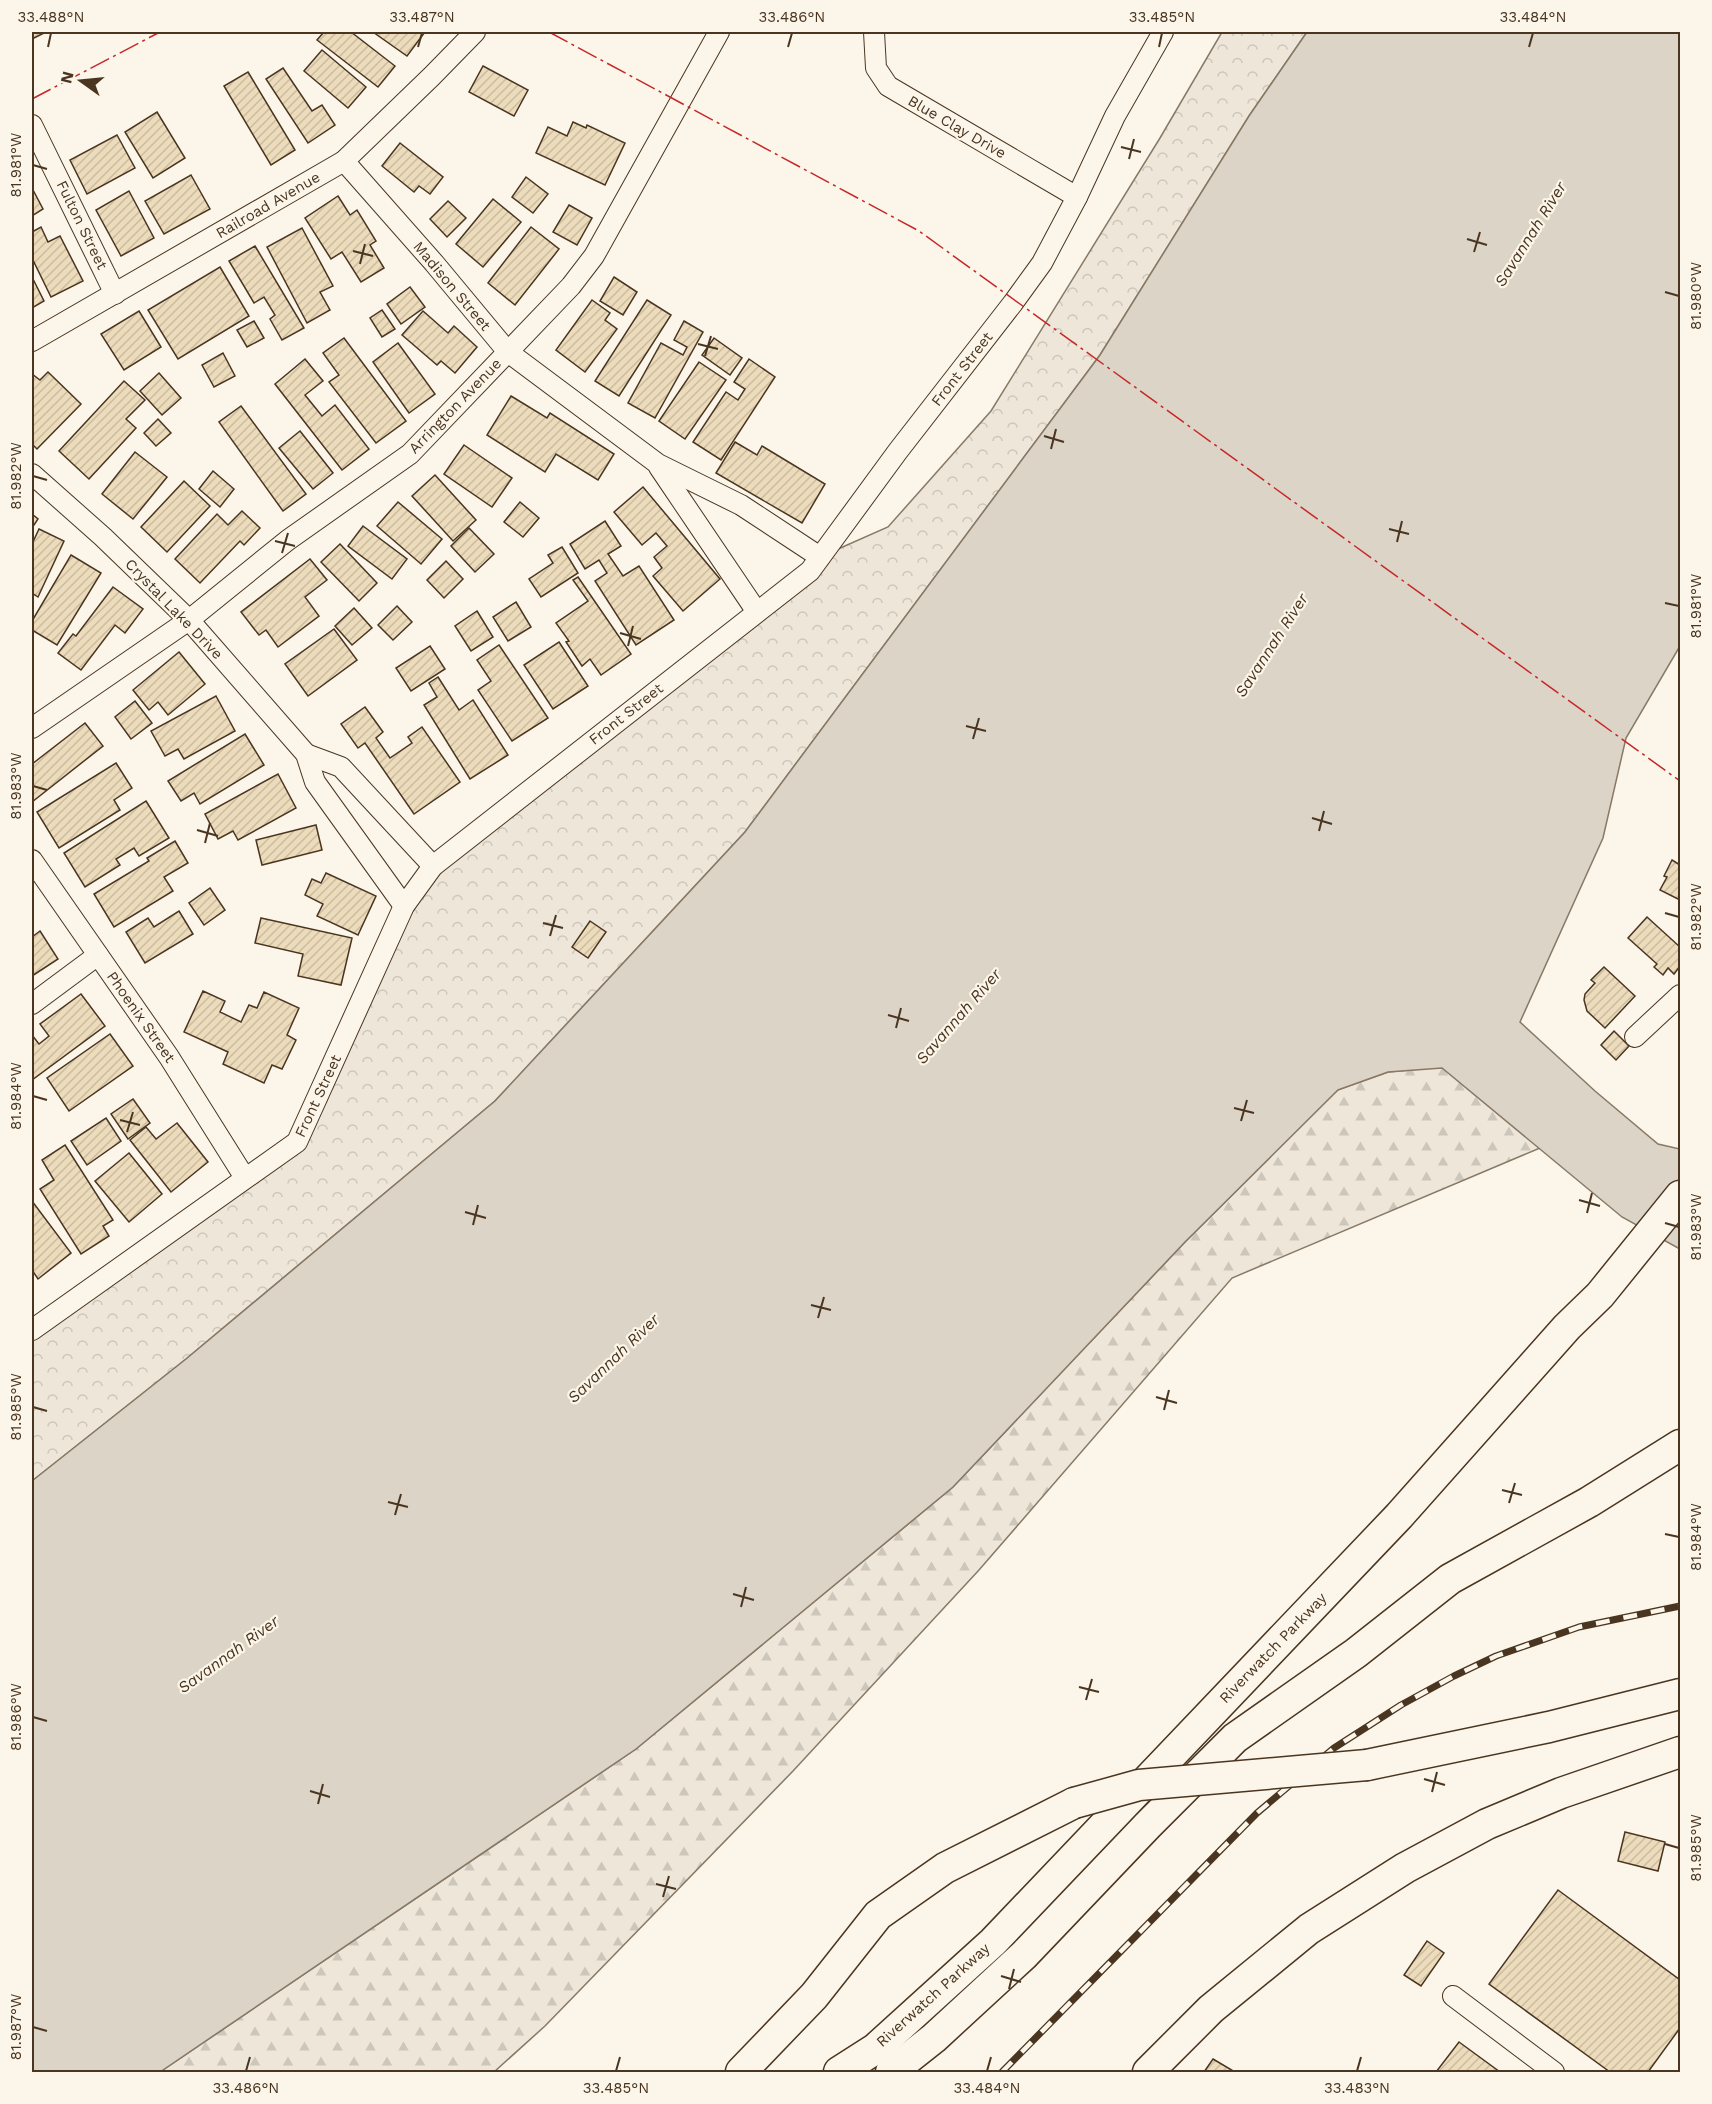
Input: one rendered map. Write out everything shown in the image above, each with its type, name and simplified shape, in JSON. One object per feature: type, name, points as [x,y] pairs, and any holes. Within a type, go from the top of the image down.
[{"type":"main road","name":"Riverwatch Parkway","points":[[838,2073],[874,2049],[993,1942],[1399,1516],[1566,1327],[1600,1295],[1680,1196]]},
{"type":"main road","name":"Riverwatch Parkway","points":[[891,2073],[934,2038],[1024,1955],[1235,1738],[1356,1653],[1450,1579],[1589,1502],[1680,1445]]},
{"type":"main road","points":[[741,2073],[814,1996],[878,1915],[945,1868],[1074,1803],[1139,1785],[1367,1765],[1549,1727],[1680,1694]]},
{"type":"main road","points":[[1148,2073],[1211,2009],[1309,1929],[1405,1868],[1487,1824],[1561,1793],[1680,1752]]},
{"type":"street","name":"Railroad Avenue","points":[[32,340],[344,161],[475,32]]},
{"type":"street","name":"Arrington Avenue","points":[[32,728],[189,620],[288,540],[410,454],[571,286],[594,256],[719,32]]},
{"type":"street","name":"Blue Clay Drive","points":[[874,32],[876,68],[888,86],[1077,197]]},
{"type":"street","name":"Front Street","points":[[32,1330],[297,1142],[404,906],[433,866],[810,572],[897,451],[1042,263],[1077,197],[1115,116],[1163,32]]},
{"type":"street","name":"Fulton Street","points":[[32,125],[115,294]]},
{"type":"street","name":"Madison Street","points":[[344,161],[434,263],[508,352],[658,464],[741,505],[820,557]]},
{"type":"street","name":"Madison Street","points":[[658,464],[757,612]]},
{"type":"street","name":"Crystal Lake Drive","points":[[32,474],[103,537],[189,620],[306,754],[315,783],[404,906]]},
{"type":"street","name":"Crystal Lake Drive","points":[[306,754],[341,767],[433,866]]},
{"type":"street","name":"Phoenix Street","points":[[32,860],[169,1057],[245,1178]]},
{"type":"street","points":[[32,1004],[98,955]]},
{"type":"street","points":[[1635,1037],[1680,995]]},
{"type":"street","points":[[1453,1996],[1554,2073]]},
{"type":"green space","points":[[1222,32],[1307,32],[1249,116],[1100,355],[745,832],[495,1101],[186,1359],[32,1481],[32,1330],[297,1142],[420,883],[820,557],[888,527],[991,411],[1160,138]]},
{"type":"green space","points":[[1442,1067],[1540,1148],[1232,1278],[979,1570],[793,1771],[545,2026],[494,2072],[160,2072],[636,1749],[953,1487],[1185,1242],[1337,1090],[1388,1072]]},
{"type":"water","name":"Savannah River","points":[[1307,32],[1680,32],[1680,646],[1626,738],[1603,838],[1520,1022],[1595,1091],[1658,1144],[1680,1149],[1680,1248],[1622,1217],[1442,1068],[1388,1072],[1338,1090],[1185,1242],[953,1487],[636,1749],[160,2072],[32,2072],[32,1481],[186,1359],[495,1101],[745,832],[1100,355],[1249,116]]},
{"type":"building","points":[[32,32],[46,32],[32,39]]},
{"type":"building","points":[[324,32],[351,32],[395,66],[378,87],[317,40]]},
{"type":"building","points":[[373,32],[425,32],[407,56]]},
{"type":"building","points":[[322,50],[366,87],[348,108],[304,71]]},
{"type":"building","points":[[483,66],[528,90],[514,116],[469,92]]},
{"type":"building","points":[[283,68],[312,111],[322,105],[335,125],[308,143],[266,79]]},
{"type":"building","points":[[248,72],[295,150],[271,165],[224,86]]},
{"type":"building","points":[[157,112],[185,158],[153,178],[125,132]]},
{"type":"building","points":[[573,122],[586,128],[587,125],[625,143],[605,185],[536,153],[548,127],[567,136]]},
{"type":"building","points":[[117,135],[135,168],[87,194],[70,160]]},
{"type":"building","points":[[400,143],[443,177],[430,194],[419,186],[414,192],[382,166]]},
{"type":"building","points":[[191,175],[210,209],[164,234],[145,201]]},
{"type":"building","points":[[526,177],[548,194],[533,213],[512,197]]},
{"type":"building","points":[[32,188],[43,209],[32,216]]},
{"type":"building","points":[[129,191],[154,238],[121,256],[96,210]]},
{"type":"building","points":[[338,196],[350,215],[357,210],[376,241],[370,245],[384,268],[361,282],[342,252],[331,259],[305,218]]},
{"type":"building","points":[[493,199],[521,222],[483,267],[456,244]]},
{"type":"building","points":[[448,201],[466,218],[447,237],[430,219]]},
{"type":"building","points":[[569,205],[592,218],[577,245],[553,232]]},
{"type":"building","points":[[41,227],[48,242],[60,236],[83,281],[51,297],[32,258],[32,232]]},
{"type":"building","points":[[531,227],[559,249],[515,305],[488,283]]},
{"type":"building","points":[[302,228],[333,286],[320,292],[330,310],[307,323],[267,247]]},
{"type":"building","points":[[255,246],[304,328],[282,340],[270,319],[275,315],[264,297],[254,303],[229,261]]},
{"type":"building","points":[[220,267],[249,316],[178,359],[148,310]]},
{"type":"building","points":[[32,277],[44,301],[32,308]]},
{"type":"building","points":[[614,277],[637,292],[623,315],[600,301]]},
{"type":"building","points":[[410,287],[425,307],[401,324],[387,304]]},
{"type":"building","points":[[592,300],[610,313],[605,320],[617,329],[585,372],[556,350]]},
{"type":"building","points":[[647,300],[671,315],[619,396],[595,381]]},
{"type":"building","points":[[382,310],[395,329],[382,337],[370,318]]},
{"type":"building","points":[[139,311],[161,347],[124,370],[101,334]]},
{"type":"building","points":[[423,311],[448,333],[454,326],[477,347],[455,373],[441,361],[437,365],[402,335]]},
{"type":"building","points":[[254,321],[264,338],[247,347],[237,330]]},
{"type":"building","points":[[684,321],[703,332],[655,418],[628,403],[661,343],[683,355],[687,347],[674,340]]},
{"type":"building","points":[[344,338],[406,421],[376,443],[329,382],[339,375],[323,353]]},
{"type":"building","points":[[714,338],[742,358],[730,375],[702,355]]},
{"type":"building","points":[[398,343],[435,394],[409,413],[373,362]]},
{"type":"building","points":[[223,353],[235,376],[214,387],[202,365]]},
{"type":"building","points":[[305,359],[323,381],[305,395],[322,416],[335,405],[369,449],[342,470],[275,384]]},
{"type":"building","points":[[749,359],[775,377],[721,460],[693,442],[726,392],[738,400],[745,389],[734,382]]},
{"type":"building","points":[[699,362],[726,380],[685,439],[659,421]]},
{"type":"building","points":[[48,372],[81,404],[37,449],[32,444],[32,374],[40,380]]},
{"type":"building","points":[[159,373],[181,398],[162,415],[140,391]]},
{"type":"building","points":[[124,381],[145,400],[126,419],[136,428],[89,479],[59,451]]},
{"type":"building","points":[[511,396],[547,418],[550,413],[614,454],[598,480],[556,454],[545,472],[487,435]]},
{"type":"building","points":[[241,406],[306,494],[283,511],[219,422]]},
{"type":"building","points":[[158,419],[171,433],[156,446],[144,433]]},
{"type":"building","points":[[300,431],[333,473],[313,489],[279,448]]},
{"type":"building","points":[[735,442],[757,455],[762,446],[825,484],[802,523],[716,473]]},
{"type":"building","points":[[464,445],[512,478],[492,507],[444,474]]},
{"type":"building","points":[[135,452],[167,477],[133,519],[102,494]]},
{"type":"building","points":[[213,471],[234,489],[220,507],[199,489]]},
{"type":"building","points":[[435,475],[476,520],[453,541],[412,496]]},
{"type":"building","points":[[184,481],[210,506],[167,552],[141,527]]},
{"type":"building","points":[[643,487],[720,579],[683,611],[653,576],[662,568],[654,557],[667,546],[656,533],[642,545],[614,512]]},
{"type":"building","points":[[398,502],[442,539],[421,564],[377,526]]},
{"type":"building","points":[[520,502],[539,518],[523,537],[504,522]]},
{"type":"building","points":[[242,511],[260,528],[244,545],[240,541],[200,583],[175,559],[217,514],[228,525]]},
{"type":"building","points":[[32,514],[38,519],[32,528]]},
{"type":"building","points":[[605,521],[621,546],[608,554],[623,576],[639,566],[674,620],[636,645],[595,581],[607,573],[599,560],[585,569],[570,544]]},
{"type":"building","points":[[363,526],[407,559],[392,579],[348,546]]},
{"type":"building","points":[[469,528],[494,554],[475,572],[451,546]]},
{"type":"building","points":[[39,529],[64,541],[38,597],[32,593],[32,544]]},
{"type":"building","points":[[340,544],[377,583],[359,601],[321,562]]},
{"type":"building","points":[[562,547],[578,573],[541,597],[529,579],[553,563],[548,555]]},
{"type":"building","points":[[71,555],[101,573],[57,645],[32,630],[32,621]]},
{"type":"building","points":[[310,559],[327,580],[305,597],[319,616],[278,647],[266,630],[259,635],[241,612]]},
{"type":"building","points":[[446,561],[463,579],[444,598],[427,580]]},
{"type":"building","points":[[578,577],[631,654],[601,675],[590,659],[582,666],[566,642],[569,641],[556,623],[588,601],[573,580]]},
{"type":"building","points":[[113,587],[143,609],[125,633],[115,625],[81,670],[58,653],[73,634],[76,636]]},
{"type":"building","points":[[516,602],[531,627],[508,641],[493,617]]},
{"type":"building","points":[[397,606],[412,622],[393,640],[378,625]]},
{"type":"building","points":[[354,608],[372,628],[352,645],[335,626]]},
{"type":"building","points":[[477,611],[493,637],[471,651],[455,626]]},
{"type":"building","points":[[334,629],[357,660],[308,696],[285,664]]},
{"type":"building","points":[[559,642],[588,686],[553,709],[524,665]]},
{"type":"building","points":[[499,645],[548,718],[512,741],[478,690],[491,681],[477,660]]},
{"type":"building","points":[[430,646],[445,669],[411,691],[396,668]]},
{"type":"building","points":[[179,652],[205,684],[168,715],[158,702],[149,710],[133,690]]},
{"type":"building","points":[[438,677],[459,710],[473,700],[508,755],[470,779],[424,705],[437,697],[429,683]]},
{"type":"building","points":[[216,696],[235,731],[184,759],[178,749],[165,756],[151,731]]},
{"type":"building","points":[[135,701],[152,723],[131,739],[115,717]]},
{"type":"building","points":[[365,707],[383,732],[376,738],[390,758],[412,743],[408,737],[422,727],[460,782],[414,814],[365,743],[358,748],[341,724]]},
{"type":"building","points":[[85,723],[103,746],[32,802],[32,764]]},
{"type":"building","points":[[245,734],[264,765],[200,804],[194,793],[181,801],[168,781]]},
{"type":"building","points":[[116,763],[132,788],[114,800],[120,810],[59,848],[37,812]]},
{"type":"building","points":[[278,774],[296,808],[238,840],[233,831],[218,839],[205,814]]},
{"type":"building","points":[[146,801],[169,838],[139,856],[134,848],[116,859],[120,865],[85,887],[64,853]]},
{"type":"building","points":[[316,825],[322,850],[262,865],[256,840]]},
{"type":"building","points":[[175,841],[188,863],[164,877],[173,891],[114,927],[94,894],[149,861],[147,858]]},
{"type":"building","points":[[1672,860],[1680,865],[1680,900],[1660,890]]},
{"type":"building","points":[[326,873],[376,896],[358,935],[317,916],[323,904],[305,895],[312,879],[321,883]]},
{"type":"building","points":[[210,888],[225,910],[204,925],[189,903]]},
{"type":"building","points":[[179,911],[193,934],[145,963],[126,932],[148,918],[154,927]]},
{"type":"building","points":[[1647,917],[1680,947],[1680,966],[1674,974],[1668,968],[1663,975],[1654,967],[1657,964],[1628,938]]},
{"type":"building","points":[[261,918],[352,938],[341,985],[298,976],[303,954],[255,943]]},
{"type":"building","points":[[590,921],[606,932],[588,958],[572,947]]},
{"type":"building","points":[[40,931],[58,959],[32,976],[32,937]]},
{"type":"building","points":[[1604,967],[1635,996],[1605,1028],[1587,1011],[1584,1000],[1585,994],[1595,983],[1591,980]]},
{"type":"building","points":[[203,991],[225,1001],[220,1012],[241,1022],[249,1005],[257,1008],[264,992],[299,1008],[287,1035],[296,1040],[282,1069],[272,1065],[264,1083],[223,1064],[228,1052],[184,1032]]},
{"type":"building","points":[[81,994],[105,1026],[32,1080],[32,1035],[39,1044],[49,1036],[40,1024]]},
{"type":"building","points":[[1614,1031],[1629,1046],[1616,1060],[1601,1045]]},
{"type":"building","points":[[110,1034],[133,1066],[69,1111],[47,1078]]},
{"type":"building","points":[[133,1099],[150,1123],[128,1139],[111,1114]]},
{"type":"building","points":[[106,1118],[121,1141],[87,1165],[71,1141]]},
{"type":"building","points":[[177,1123],[208,1162],[171,1192],[130,1140],[146,1127],[156,1139]]},
{"type":"building","points":[[65,1145],[113,1220],[103,1226],[109,1236],[81,1254],[40,1189],[54,1180],[42,1160]]},
{"type":"building","points":[[129,1153],[162,1194],[129,1222],[95,1181]]},
{"type":"building","points":[[32,1201],[71,1253],[38,1279],[32,1270]]},
{"type":"building","points":[[1625,1832],[1665,1842],[1658,1871],[1618,1861]]},
{"type":"building","points":[[1558,1890],[1680,1980],[1680,2028],[1648,2072],[1610,2072],[1489,1984]]},
{"type":"building","points":[[1427,1941],[1444,1953],[1421,1986],[1404,1975]]},
{"type":"building","points":[[1459,2042],[1500,2072],[1436,2072]]},
{"type":"building","points":[[1213,2059],[1235,2072],[1204,2072]]},
{"type":"railway","points":[[1002,2072],[1257,1813],[1334,1748],[1401,1705],[1496,1656],[1579,1627],[1680,1606]]},
{"type":"power","points":[[32,99],[160,32]]},
{"type":"power","points":[[549,32],[919,231],[1680,781]]}]
